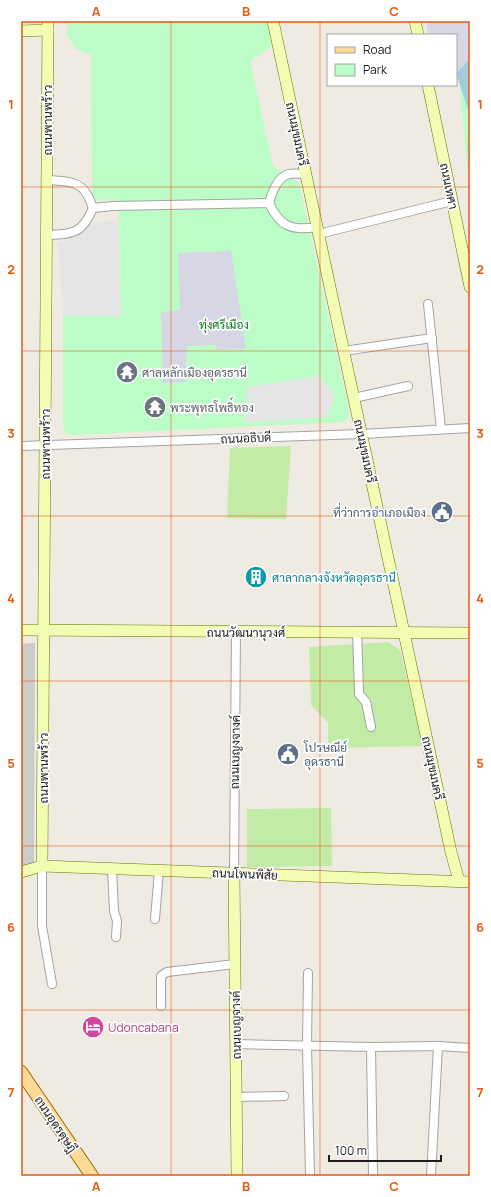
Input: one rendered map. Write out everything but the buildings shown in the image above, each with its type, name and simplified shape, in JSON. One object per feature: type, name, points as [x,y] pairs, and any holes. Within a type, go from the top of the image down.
[{"type":"main road","name":"ถนนอุดรดุษฎี","points":[[21,1072],[92,1176]]},
{"type":"street","name":"ถนนมุขมนครี","points":[[273,21],[458,881]]},
{"type":"street","points":[[415,21],[418,34]]},
{"type":"street","points":[[21,31],[48,26]]},
{"type":"street","name":"ถนนพานพร้าว","points":[[42,866],[48,26]]},
{"type":"street","name":"ถนนเทศา","points":[[428,86],[470,287]]},
{"type":"street","points":[[306,174],[289,174],[281,180],[275,188],[269,203],[274,213],[282,222],[292,228],[318,230],[452,201]]},
{"type":"street","points":[[47,180],[80,186],[86,191],[93,208],[90,216],[79,230],[74,232],[47,235]]},
{"type":"street","points":[[93,208],[269,203]]},
{"type":"street","points":[[428,304],[441,429]]},
{"type":"street","points":[[344,350],[432,338]]},
{"type":"street","points":[[354,398],[408,386]]},
{"type":"street","name":"ถนนอธิบดี","points":[[21,446],[361,434],[470,428]]},
{"type":"street","name":"ถนนวัฒนานุวงศ์","points":[[21,630],[470,633]]},
{"type":"street","name":"ถนนเบญงจางค์","points":[[234,873],[236,632]]},
{"type":"street","points":[[357,632],[359,691],[366,702],[371,726]]},
{"type":"street","points":[[42,866],[42,926],[52,984]]},
{"type":"street","name":"ถนนโพนพิสัย","points":[[21,872],[42,866],[470,882]]},
{"type":"street","points":[[112,869],[114,911],[117,921],[116,937]]},
{"type":"street","points":[[155,919],[159,870]]},
{"type":"street","name":"ถนนเบญจางค์","points":[[234,873],[237,1176]]},
{"type":"street","points":[[161,1006],[163,974],[167,972],[235,964]]},
{"type":"street","points":[[308,973],[307,1046],[310,1176]]},
{"type":"street","points":[[236,1044],[371,1047],[438,1046],[470,1048]]},
{"type":"street","points":[[431,1176],[438,1046]]},
{"type":"street","points":[[371,1047],[373,1176]]},
{"type":"street","points":[[236,1097],[250,1098],[284,1096]]},
{"type":"shaded area","points":[[426,21],[470,21],[470,59],[457,72],[457,34],[428,34]]},
{"type":"shaded area","points":[[118,221],[121,316],[63,316],[58,243],[77,236],[92,222]]},
{"type":"shaded area","points":[[231,251],[246,349],[217,350],[216,345],[187,346],[185,382],[163,383],[161,312],[180,310],[178,253]]},
{"type":"shaded area","points":[[320,376],[335,396],[327,417],[246,423],[247,387]]},
{"type":"shaded area","points":[[35,643],[34,864],[21,868],[21,644]]},
{"type":"green space","name":"ทุ่งศรีเมือง","points":[[69,21],[267,21],[272,46],[250,61],[273,166],[299,183],[349,411],[348,418],[343,422],[71,435],[65,432],[63,426],[63,316],[121,315],[118,200],[96,200],[92,193],[91,55],[76,49],[66,34]]},
{"type":"green space","points":[[470,33],[470,195],[457,58],[457,47]]},
{"type":"green space","points":[[291,446],[286,519],[227,518],[230,448]]},
{"type":"green space","points":[[388,642],[400,650],[423,746],[328,748],[328,723],[311,705],[309,647]]},
{"type":"green space","points":[[331,808],[332,866],[247,867],[247,809]]},
{"type":"water","points":[[470,59],[470,115],[457,76],[457,72]]},
{"type":"place","name":"ศาลหลักเมืองอุดรธานี","points":[[127,372]]},
{"type":"place","name":"พระพุทธโพธิ์ทอง","points":[[155,407]]},
{"type":"place","name":"ที่ว่าการอำเภอเมือง","points":[[442,512]]},
{"type":"place","name":"ศาลากลางจังหวัดอุดรธานี","points":[[256,577]]},
{"type":"place","name":"โปรษณีย์ อุดรธานี","points":[[288,754]]},
{"type":"place","name":"Udoncabana","points":[[93,1027]]}]
